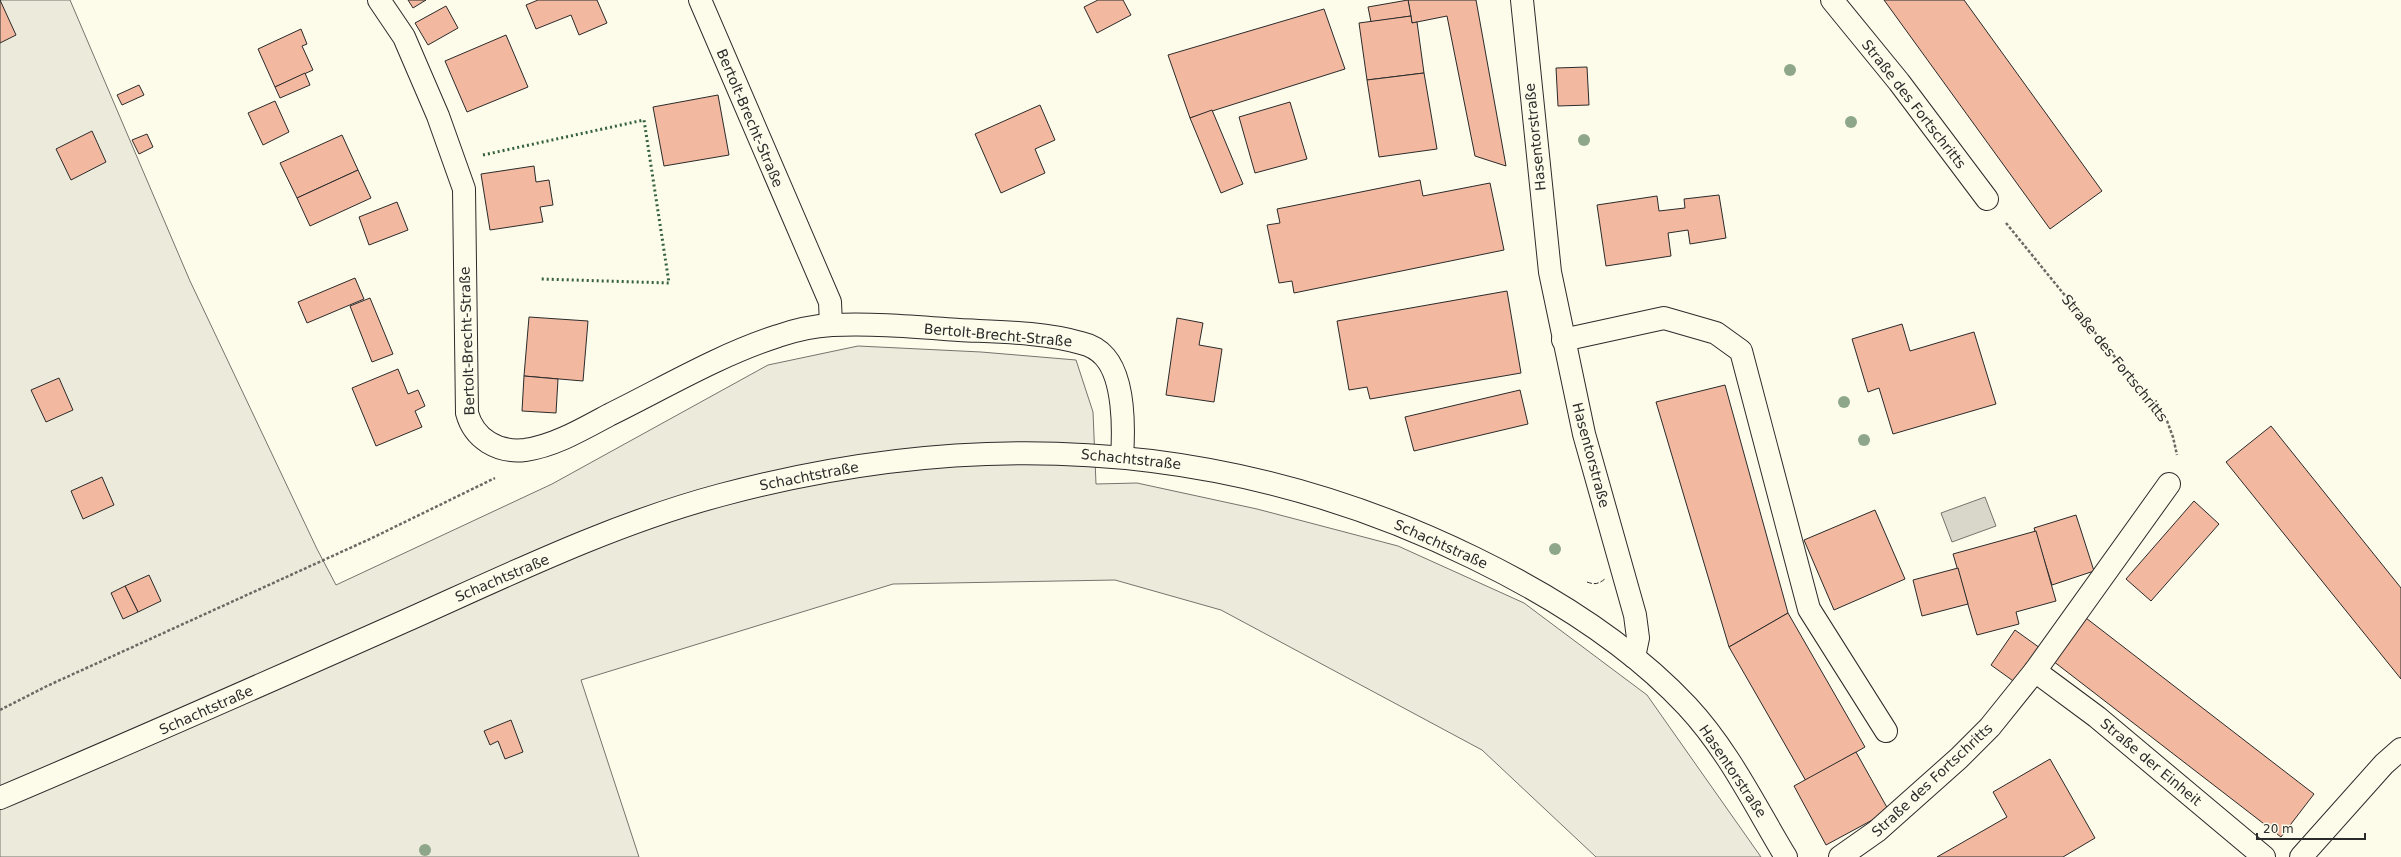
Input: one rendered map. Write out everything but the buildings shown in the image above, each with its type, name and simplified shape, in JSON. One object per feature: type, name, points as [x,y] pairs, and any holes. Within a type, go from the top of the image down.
[{"type":"street","name":"Bertolt-Brecht-Straße","points":[[379,0],[404,37],[438,116],[464,189],[467,413],[477,433],[487,442],[515,451],[543,446],[582,429],[742,349],[793,331],[831,325],[1009,333],[1070,340],[1095,348],[1105,357],[1115,376],[1121,403],[1123,436],[1122,457]]},
{"type":"street","name":"Bertolt-Brecht-Straße","points":[[700,0],[830,302],[831,325]]},
{"type":"street","name":"Hasentorstraße","points":[[1522,0],[1547,256],[1584,434],[1635,614],[1638,638],[1634,657],[1686,706],[1709,731],[1736,771],[1786,857]]},
{"type":"street","name":"Straße des Fortschritts","points":[[1832,0],[1898,82],[1987,199]]},
{"type":"street","points":[[1564,340],[1664,318],[1716,333],[1741,351],[1809,609],[1886,731]]},
{"type":"street","name":"Schachtstraße","points":[[0,798],[173,725],[489,583],[677,508],[720,495],[815,473],[906,460],[1035,452],[1122,457],[1193,466],[1257,479],[1316,494],[1375,514],[1447,545],[1507,574],[1588,623],[1634,657]]},
{"type":"street","name":"Straße des Fortschritts","points":[[1840,857],[1877,831],[1970,748],[2004,712],[2169,484]]},
{"type":"street","name":"Straße der Einheit","points":[[2035,671],[2097,717],[2264,857]]},
{"type":"street","points":[[2301,857],[2384,764],[2401,749]]},
{"type":"path","name":"Straße des Fortschritts","points":[[1987,199],[2167,421],[2177,453],[2175,470],[2169,484]]},
{"type":"path","points":[[0,710],[47,686],[372,538],[502,475]]},
{"type":"shaded area","points":[[0,0],[70,0],[190,281],[317,549],[336,585],[552,484],[768,365],[858,346],[981,352],[1076,360],[1093,412],[1096,484],[1137,483],[1257,509],[1398,546],[1524,603],[1647,695],[1761,857],[1596,857],[1482,750],[1221,610],[1115,580],[893,584],[581,680],[639,857],[0,857]]},
{"type":"shaded area","points":[[1985,497],[1996,526],[1952,542],[1941,513]]},
{"type":"hedge","points":[[483,155],[644,120],[669,283],[541,279]]},
{"type":"fence","points":[[1587,582],[1597,583],[1606,578]]}]
